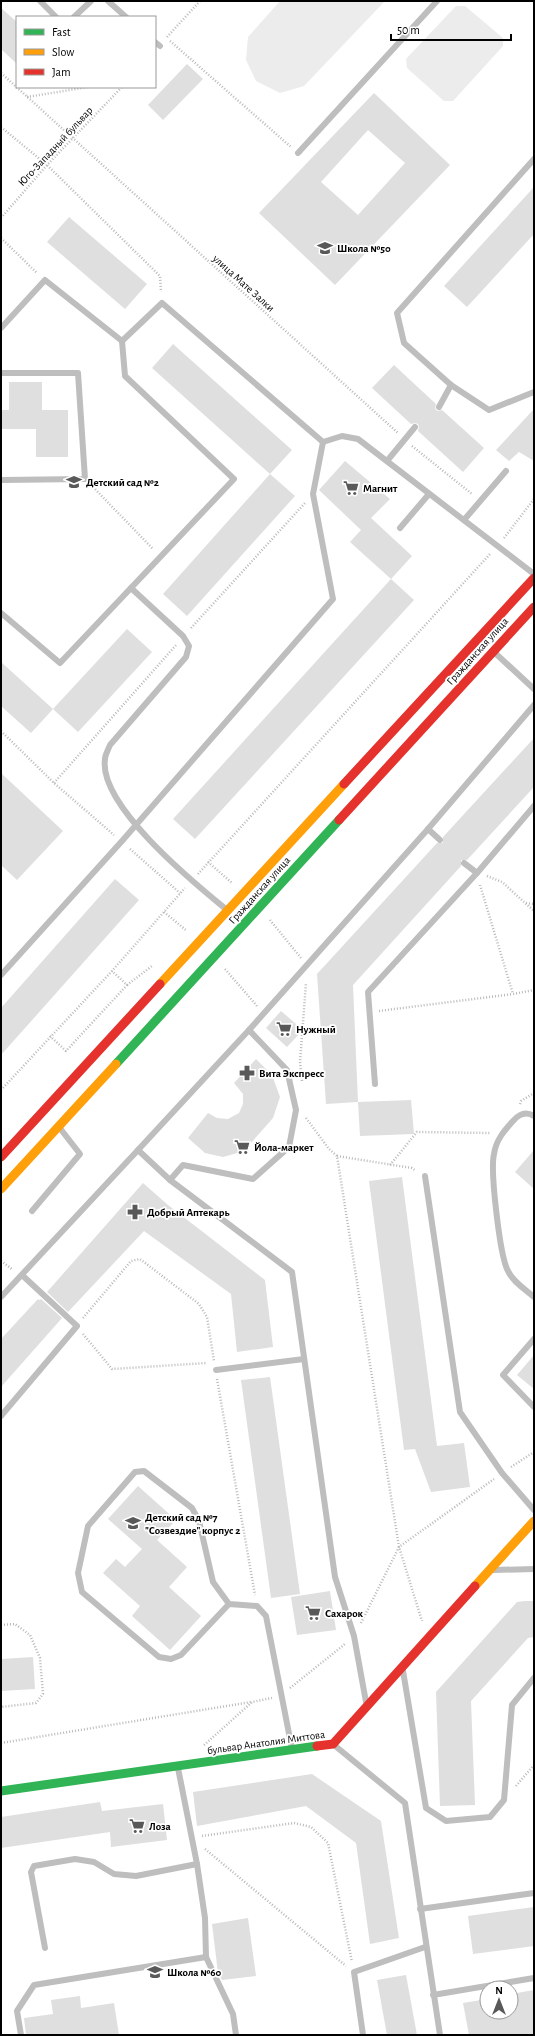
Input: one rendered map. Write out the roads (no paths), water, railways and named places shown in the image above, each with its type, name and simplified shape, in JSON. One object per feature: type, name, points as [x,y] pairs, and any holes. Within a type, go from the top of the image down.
[{"type":"main road","name":"Гражданская улица","points":[[1,1189],[58,1126],[236,918],[534,578]]},
{"type":"main road","name":"Гражданская улица","points":[[1,1157],[236,918],[494,652],[534,607]]},
{"type":"main road","name":"бульвар Анатолия Миттова","points":[[1,1792],[332,1744],[534,1521]]},
{"type":"lane","points":[[40,1],[55,16]]},
{"type":"lane","points":[[75,16],[91,1]]},
{"type":"lane","points":[[108,1],[125,16]]},
{"type":"lane","points":[[298,153],[437,1]]},
{"type":"lane","points":[[534,159],[397,313],[404,342],[451,385],[490,410],[534,392]]},
{"type":"lane","points":[[1,328],[45,280],[122,342],[124,376],[234,479],[60,663],[1,613]]},
{"type":"lane","points":[[122,342],[162,303],[322,442]]},
{"type":"lane","points":[[1,373],[78,373],[85,479],[1,480]]},
{"type":"lane","points":[[439,407],[451,385]]},
{"type":"lane","points":[[387,461],[415,427]]},
{"type":"lane","points":[[322,442],[342,436],[358,439],[534,574]]},
{"type":"lane","points":[[1,975],[122,841],[333,599],[312,494],[322,442]]},
{"type":"lane","points":[[464,520],[506,471]]},
{"type":"lane","points":[[400,528],[429,494]]},
{"type":"lane","points":[[131,588],[184,636],[189,646],[186,657],[110,745],[105,760],[107,777],[116,797],[135,826],[192,881],[236,918]]},
{"type":"lane","points":[[494,652],[534,689]]},
{"type":"lane","points":[[1,1297],[264,1014],[428,829],[534,705]]},
{"type":"lane","points":[[375,1084],[368,992],[477,873],[534,806]]},
{"type":"lane","points":[[428,829],[440,840]]},
{"type":"lane","points":[[464,863],[477,873]]},
{"type":"lane","points":[[170,1180],[183,1166],[253,1179],[289,1147],[296,1110],[287,1070],[249,1030]]},
{"type":"lane","points":[[534,1116],[526,1113],[518,1115],[499,1136],[494,1154],[492,1172],[503,1258],[508,1272],[520,1286],[534,1297]]},
{"type":"lane","points":[[32,1211],[80,1154],[58,1126]]},
{"type":"lane","points":[[138,1150],[170,1180],[292,1272],[335,1578],[354,1636],[367,1706]]},
{"type":"lane","points":[[426,1176],[460,1412],[502,1473],[534,1510]]},
{"type":"lane","points":[[1,1416],[76,1326],[22,1275]]},
{"type":"lane","points":[[534,1339],[503,1375],[534,1406]]},
{"type":"lane","points":[[216,1370],[304,1359]]},
{"type":"lane","points":[[229,1604],[181,1655],[171,1659],[159,1656],[82,1592],[78,1573],[88,1526],[135,1472],[144,1471],[192,1508],[199,1521],[213,1582],[229,1604],[257,1606],[266,1616],[292,1750]]},
{"type":"lane","points":[[490,1570],[534,1569]]},
{"type":"lane","points":[[402,1667],[426,1808],[446,1821],[490,1817],[504,1800],[512,1705],[534,1678]]},
{"type":"lane","points":[[332,1744],[405,1803],[440,2035]]},
{"type":"lane","points":[[178,1766],[197,1864],[205,1918],[206,1957],[233,2014],[236,2035]]},
{"type":"lane","points":[[45,1948],[31,1872],[34,1866],[75,1859],[94,1862],[114,1874],[136,1876],[197,1864]]},
{"type":"lane","points":[[420,1909],[534,1893]]},
{"type":"lane","points":[[363,2035],[354,1972],[426,1947]]},
{"type":"lane","points":[[21,2035],[17,2011],[34,1985],[206,1957]]},
{"type":"lane","points":[[433,1995],[534,1978]]},
{"type":"place","name":"Школа №50","points":[[325,248]]},
{"type":"place","name":"Детский сад №2","points":[[74,482]]},
{"type":"place","name":"Магнит","points":[[351,488]]},
{"type":"place","name":"Нужный","points":[[284,1029]]},
{"type":"place","name":"Вита Экспресс","points":[[247,1073]]},
{"type":"place","name":"Йола-маркет","points":[[242,1147]]},
{"type":"place","name":"Добрый Аптекарь","points":[[135,1212]]},
{"type":"place","name":"Детский сад №7 \"Созвездие\" корпус 2","points":[[133,1523]]},
{"type":"place","name":"Сахарок","points":[[313,1613]]},
{"type":"place","name":"Лоза","points":[[137,1826]]},
{"type":"place","name":"Школа №60","points":[[155,1972]]}]
